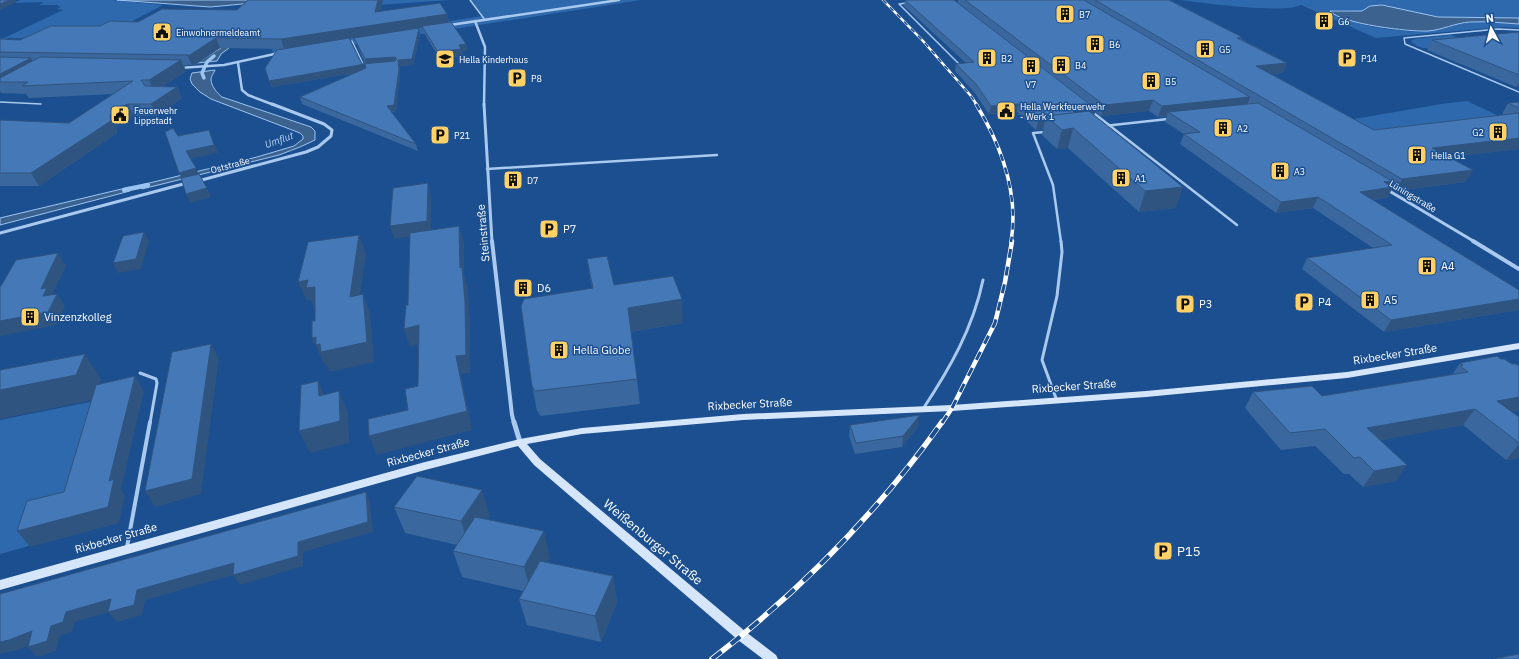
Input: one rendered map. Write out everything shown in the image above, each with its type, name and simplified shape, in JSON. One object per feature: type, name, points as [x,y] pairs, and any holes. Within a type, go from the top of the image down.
[{"type":"street","points":[[444,26],[619,0]]},
{"type":"street","name":"Steinstraße","points":[[475,22],[485,47],[484,114],[491,233],[512,415],[520,442]]},
{"type":"street","points":[[352,41],[359,40]]},
{"type":"street","points":[[177,68],[192,68],[238,63],[282,52]]},
{"type":"street","name":"Oststraße","points":[[0,233],[306,152],[318,147],[331,136],[332,130],[324,124],[248,96],[242,90],[238,63]]},
{"type":"street","name":"Lüningstraße","points":[[1380,186],[1519,269]]},
{"type":"street","name":"Rixbecker Straße","points":[[0,585],[127,548],[410,470],[520,442],[582,431],[743,417],[1057,401],[1347,375],[1519,346]]},
{"type":"street","name":"Weißenburger Straße","points":[[520,442],[537,462],[742,636],[772,659]]},
{"type":"lane","points":[[470,0],[485,20]]},
{"type":"lane","points":[[911,3],[899,4],[963,68]]},
{"type":"lane","points":[[1519,30],[1498,29],[1404,38],[1405,44],[1519,92]]},
{"type":"lane","points":[[352,41],[365,68]]},
{"type":"lane","points":[[0,102],[41,104]]},
{"type":"lane","points":[[1090,111],[1237,224]]},
{"type":"lane","points":[[1102,126],[1173,119]]},
{"type":"lane","points":[[1049,132],[1034,133],[1053,185],[1062,252],[1057,296],[1042,360],[1057,401]]},
{"type":"lane","points":[[487,169],[717,154]]},
{"type":"lane","points":[[923,409],[948,370],[969,329],[980,300],[983,280]]},
{"type":"lane","points":[[127,548],[157,383],[156,379],[152,376],[140,372]]},
{"type":"shaded area","points":[[20,0],[112,0],[163,5],[104,36],[49,39],[8,38],[0,42],[0,40],[63,10],[57,9],[60,7],[57,5],[39,5],[44,2],[14,3]]},
{"type":"shaded area","points":[[117,0],[286,0],[210,7]]},
{"type":"shaded area","points":[[308,0],[449,0],[352,7]]},
{"type":"shaded area","points":[[470,0],[641,0],[274,57],[272,49],[482,16]]},
{"type":"shaded area","points":[[1180,0],[1519,0],[1519,18],[1438,17],[1382,5],[1370,6],[1362,11],[1333,10],[1331,13],[1353,22],[1391,30],[1433,30],[1470,22],[1519,24],[1519,28],[1502,27],[1376,38],[1301,5],[1279,8],[1262,8]]},
{"type":"shaded area","points":[[1382,5],[1438,17],[1519,18],[1519,24],[1470,22],[1428,31],[1419,31],[1376,26],[1347,20],[1330,11],[1362,11],[1370,6]]},
{"type":"shaded area","points":[[1451,35],[1498,51],[1465,44],[1436,48],[1422,48],[1411,41],[1414,39]]},
{"type":"shaded area","points":[[227,44],[229,48],[221,54],[217,61],[197,63]]},
{"type":"shaded area","points":[[215,70],[211,77],[211,82],[222,97],[311,127],[315,131],[315,140],[279,155],[142,189],[141,185],[257,157],[294,146],[303,139],[303,136],[300,133],[211,99],[200,92],[192,84],[190,79],[192,73]]},
{"type":"shaded area","points":[[1467,101],[1499,116],[1318,137],[1302,128],[1441,104]]},
{"type":"shaded area","points":[[130,187],[130,191],[0,225],[0,218]]},
{"type":"shaded area","points":[[95,401],[75,507],[38,516],[29,546],[0,554],[0,420]]},
{"type":"building","points":[[0,0],[10,0],[0,4]]},
{"type":"building","points":[[248,0],[378,0],[375,12],[440,3],[447,14],[281,39],[216,38],[190,55],[0,52],[0,39],[20,40],[51,26],[100,26],[110,21],[138,22],[162,9],[237,10]]},
{"type":"building","points":[[905,0],[954,0],[1096,109],[1073,111],[1075,113],[1046,116],[1045,121],[1038,122],[1018,104],[991,106],[976,84],[956,64],[974,62]]},
{"type":"building","points":[[965,0],[1084,0],[1250,97],[1162,106],[1153,100],[1104,105]]},
{"type":"building","points":[[1095,0],[1169,0],[1242,37],[1237,38],[1287,63],[1256,66],[1374,130],[1519,113],[1519,138],[1432,148],[1473,170],[1402,179]]},
{"type":"building","points":[[451,22],[466,44],[459,45],[461,49],[438,52],[422,26]]},
{"type":"building","points":[[419,28],[412,59],[398,60],[399,69],[394,105],[387,106],[416,144],[300,97],[366,68],[365,64],[269,81],[265,68],[277,50],[349,38],[362,64],[395,61],[397,59],[395,57],[365,59],[354,38]]},
{"type":"building","points":[[1519,32],[1519,75],[1432,40]]},
{"type":"building","points":[[0,57],[31,58],[0,74]]},
{"type":"building","points":[[40,57],[181,60],[149,80],[141,80],[145,86],[177,87],[151,104],[128,104],[123,106],[110,115],[111,121],[31,173],[0,173],[0,120],[69,123],[133,81],[22,86],[28,82],[0,82],[0,78]]},
{"type":"building","points":[[1519,102],[1519,108],[1508,103]]},
{"type":"building","points":[[1258,103],[1392,181],[1384,182],[1393,187],[1360,192],[1519,290],[1519,299],[1391,320],[1307,258],[1392,245],[1318,197],[1281,202],[1184,134],[1200,132],[1168,112]]},
{"type":"building","points":[[1089,111],[1183,187],[1145,191],[1073,128],[1062,130],[1046,116]]},
{"type":"building","points":[[173,128],[178,136],[209,130],[214,145],[186,151],[196,168],[179,173],[165,132]]},
{"type":"building","points":[[199,174],[207,188],[186,194],[181,178]]},
{"type":"building","points":[[428,183],[427,221],[390,226],[393,188]]},
{"type":"building","points":[[459,226],[460,268],[462,267],[465,302],[466,355],[456,356],[467,411],[369,436],[368,419],[408,410],[405,389],[418,386],[419,325],[404,329],[406,305],[408,305],[410,233]]},
{"type":"building","points":[[144,232],[136,259],[113,263],[123,236]]},
{"type":"building","points":[[359,235],[350,297],[363,294],[367,342],[321,352],[320,344],[316,345],[316,337],[312,338],[312,321],[315,321],[315,287],[306,288],[308,280],[298,282],[308,242]]},
{"type":"building","points":[[58,253],[41,289],[47,288],[43,296],[57,294],[48,312],[0,321],[0,286],[16,260]]},
{"type":"building","points":[[607,256],[614,285],[673,276],[682,299],[628,308],[637,379],[535,391],[532,386],[521,306],[524,299],[593,288],[587,259]]},
{"type":"building","points":[[211,344],[192,479],[145,491],[172,352]]},
{"type":"building","points":[[85,354],[76,375],[0,390],[0,370]]},
{"type":"building","points":[[1497,356],[1519,366],[1519,397],[1497,401],[1519,417],[1519,443],[1475,409],[1367,428],[1407,465],[1374,471],[1360,457],[1354,458],[1325,429],[1290,433],[1253,392],[1312,386],[1322,396],[1468,372],[1460,366],[1463,365],[1460,363]]},
{"type":"building","points":[[135,376],[109,481],[114,479],[108,507],[17,531],[27,501],[64,492],[96,385]]},
{"type":"building","points":[[318,381],[319,396],[339,391],[340,421],[299,431],[301,385]]},
{"type":"building","points":[[920,415],[903,436],[856,443],[850,425]]},
{"type":"building","points":[[417,476],[482,490],[461,521],[394,507]]},
{"type":"building","points":[[366,492],[368,522],[298,542],[298,556],[233,575],[234,563],[137,590],[134,605],[108,612],[111,599],[66,612],[63,622],[51,626],[47,641],[28,647],[32,631],[0,642],[0,594]]},
{"type":"building","points":[[475,517],[544,531],[524,567],[453,551]]},
{"type":"building","points":[[540,561],[613,576],[595,616],[519,599]]},
{"type":"building","points":[[1519,654],[1519,659],[1493,659]]},
{"type":"waterway","name":"Umflut","points":[[204,78],[202,73],[207,62],[214,56]]},
{"type":"waterway","name":"Umflut","points":[[124,190],[148,185]]},
{"type":"railway","points":[[883,0],[923,41],[971,96],[977,105]]},
{"type":"railway","points":[[976,104],[993,136],[1006,170],[1012,206],[1013,224],[1011,242]]},
{"type":"railway","points":[[942,423],[952,408],[995,323],[1005,282],[1012,241]]},
{"type":"railway","points":[[712,659],[776,606],[836,549],[891,487],[942,422]]},
{"type":"place","name":"B7","points":[[1065,14]]},
{"type":"place","name":"G6","points":[[1324,21]]},
{"type":"place","name":"Einwohnermeldeamt","points":[[162,32]]},
{"type":"place","name":"B6","points":[[1095,44]]},
{"type":"place","name":"G5","points":[[1205,49]]},
{"type":"place","name":"B2","points":[[987,58]]},
{"type":"place","name":"P14","points":[[1347,58]]},
{"type":"place","name":"Hella Kinderhaus","points":[[445,59]]},
{"type":"place","name":"B4","points":[[1061,65]]},
{"type":"place","name":"V7","points":[[1031,66]]},
{"type":"place","name":"P8","points":[[517,78]]},
{"type":"place","name":"B5","points":[[1151,81]]},
{"type":"place","name":"Hella Werkfeuerwehr - Werk 1","points":[[1006,111]]},
{"type":"place","name":"Feuerwehr Lippstadt","points":[[120,115]]},
{"type":"place","name":"A2","points":[[1223,128]]},
{"type":"place","name":"G2","points":[[1498,132]]},
{"type":"place","name":"P21","points":[[440,135]]},
{"type":"place","name":"Hella G1","points":[[1417,155]]},
{"type":"place","name":"A3","points":[[1280,171]]},
{"type":"place","name":"A1","points":[[1121,178]]},
{"type":"place","name":"D7","points":[[513,180]]},
{"type":"place","name":"P7","points":[[549,229]]},
{"type":"place","name":"A4","points":[[1427,266]]},
{"type":"place","name":"D6","points":[[523,288]]},
{"type":"place","name":"A5","points":[[1370,300]]},
{"type":"place","name":"P4","points":[[1304,302]]},
{"type":"place","name":"P3","points":[[1185,304]]},
{"type":"place","name":"Vinzenzkolleg","points":[[30,317]]},
{"type":"place","name":"Hella Globe","points":[[559,350]]},
{"type":"place","name":"P15","points":[[1163,551]]}]
